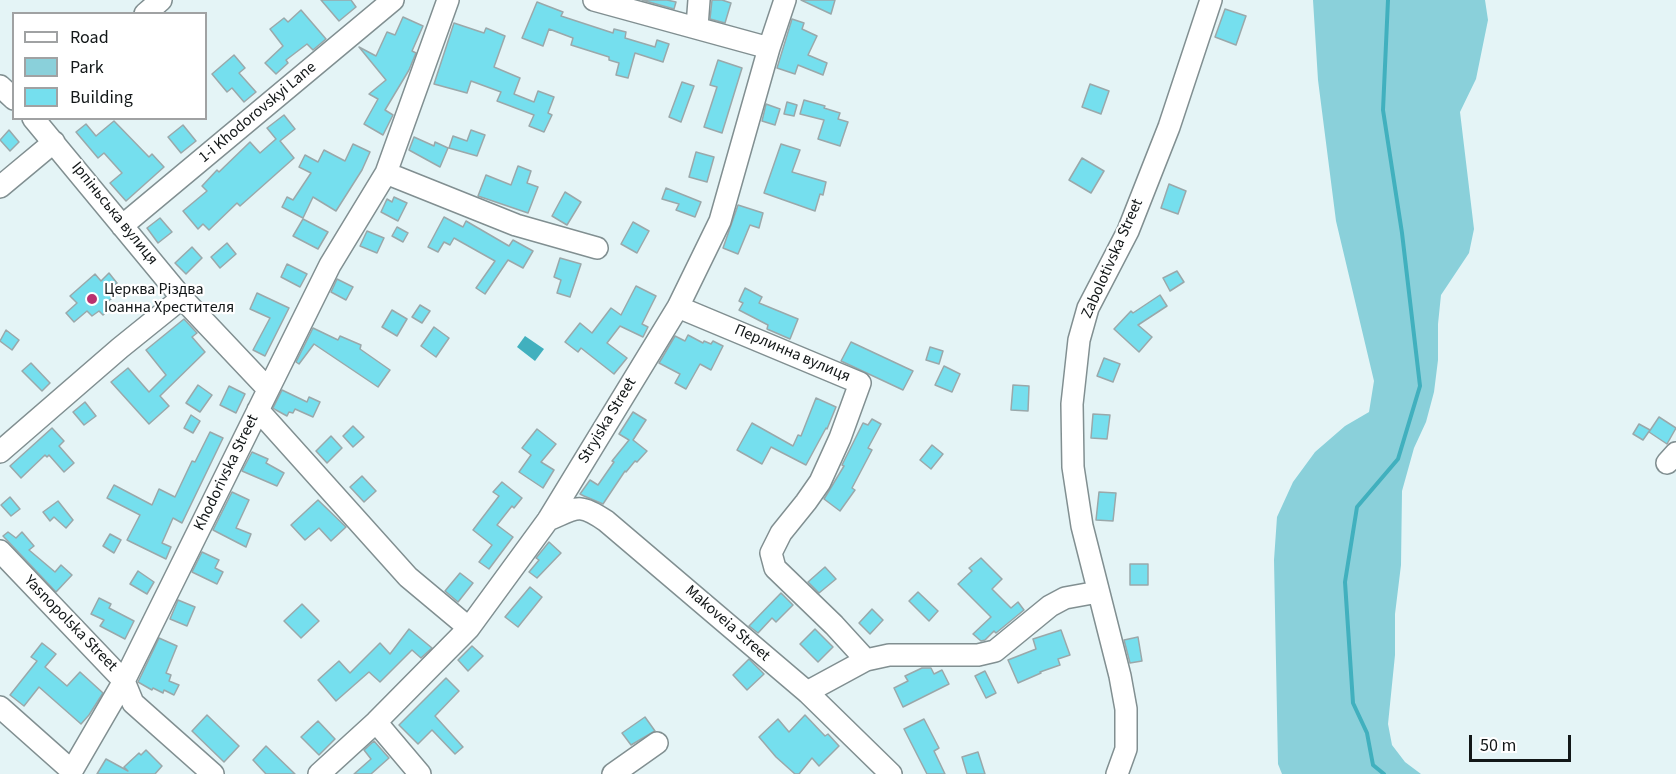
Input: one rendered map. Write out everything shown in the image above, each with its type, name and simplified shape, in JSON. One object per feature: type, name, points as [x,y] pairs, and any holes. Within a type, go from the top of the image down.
[{"type":"street","points":[[147,12],[161,0]]},
{"type":"street","name":"1-i Khodorovskyi Lane","points":[[122,226],[393,0]]},
{"type":"street","name":"Khodorivska Street","points":[[71,772],[124,681],[330,265],[386,173],[448,0]]},
{"type":"street","points":[[594,0],[769,48]]},
{"type":"street","points":[[697,27],[699,0]]},
{"type":"street","name":"Stryiska Street","points":[[319,774],[376,722],[469,628],[548,520],[678,307],[720,221],[769,48],[785,0]]},
{"type":"street","name":"Zabolotivska Street","points":[[1117,774],[1126,749],[1126,709],[1120,676],[1082,526],[1073,467],[1072,404],[1079,340],[1088,308],[1128,231],[1169,127],[1211,0]]},
{"type":"street","points":[[0,86],[12,97]]},
{"type":"street","name":"Ірпіньська вулиця","points":[[35,120],[182,298],[268,389]]},
{"type":"street","points":[[0,187],[54,142]]},
{"type":"street","points":[[386,173],[516,225],[597,248]]},
{"type":"street","points":[[0,452],[120,348],[182,298]]},
{"type":"street","name":"Перлинна вулиця","points":[[678,307],[860,383],[840,438],[819,482],[781,533],[771,553],[776,568],[866,660]]},
{"type":"street","points":[[258,410],[408,577],[469,628]]},
{"type":"street","name":"Makoveia Street","points":[[548,520],[573,509],[587,508],[606,521],[807,692],[891,774]]},
{"type":"street","name":"Yasnopolska Street","points":[[0,550],[124,681],[133,703],[213,774]]},
{"type":"street","points":[[807,692],[866,660],[889,655],[978,656],[995,651],[1050,606],[1065,598],[1098,592]]},
{"type":"street","points":[[0,707],[71,772]]},
{"type":"street","points":[[376,722],[420,774]]},
{"type":"street","points":[[613,774],[657,743]]},
{"type":"green space","points":[[1313,0],[1485,0],[1488,20],[1476,79],[1460,112],[1474,229],[1469,253],[1441,295],[1434,392],[1426,422],[1414,448],[1402,491],[1401,565],[1395,614],[1395,655],[1388,724],[1392,745],[1405,762],[1421,774],[1282,774],[1278,764],[1274,560],[1277,517],[1293,482],[1315,452],[1345,426],[1369,412],[1374,381],[1336,221],[1318,80]]},
{"type":"shaded area","points":[[525,336],[544,349],[535,361],[517,347]]},
{"type":"building","points":[[321,0],[351,0],[356,7],[339,21]]},
{"type":"building","points":[[642,0],[667,0],[676,2],[674,9]]},
{"type":"building","points":[[712,0],[731,3],[725,23],[710,19]]},
{"type":"building","points":[[801,0],[835,0],[831,14]]},
{"type":"building","points":[[537,2],[563,12],[561,16],[613,33],[614,29],[626,32],[625,38],[655,47],[657,40],[669,44],[663,62],[635,53],[628,78],[616,75],[619,63],[609,60],[609,57],[571,45],[573,38],[549,29],[543,46],[522,38]]},
{"type":"building","points":[[1225,9],[1246,16],[1236,45],[1215,37]]},
{"type":"building","points":[[301,10],[326,39],[313,50],[307,44],[286,60],[288,63],[276,74],[265,63],[283,46],[270,29],[284,18],[288,22]]},
{"type":"building","points":[[403,17],[423,26],[412,51],[416,53],[409,70],[385,110],[393,115],[383,135],[364,124],[378,99],[369,94],[386,80],[359,47],[376,56],[387,32],[395,35]]},
{"type":"building","points":[[792,19],[804,23],[802,29],[817,36],[808,55],[827,63],[823,75],[798,65],[795,74],[777,68]]},
{"type":"building","points":[[454,23],[484,33],[486,28],[505,36],[494,67],[520,78],[514,94],[534,102],[538,91],[554,97],[548,113],[552,115],[544,132],[529,126],[534,115],[497,101],[501,92],[471,81],[467,93],[434,84]]},
{"type":"building","points":[[234,55],[245,68],[239,73],[256,92],[244,102],[232,88],[227,92],[212,74]]},
{"type":"building","points":[[718,60],[742,68],[722,133],[704,127],[717,87],[710,85]]},
{"type":"building","points":[[682,82],[694,86],[681,122],[669,117]]},
{"type":"building","points":[[1090,84],[1109,91],[1101,114],[1082,107]]},
{"type":"building","points":[[804,100],[840,113],[838,119],[848,122],[840,146],[818,139],[824,120],[800,114]]},
{"type":"building","points":[[787,102],[797,105],[794,116],[784,114]]},
{"type":"building","points":[[766,104],[780,109],[775,125],[762,121]]},
{"type":"building","points":[[284,115],[295,129],[280,141],[294,158],[240,206],[237,203],[209,230],[203,224],[198,229],[183,211],[207,191],[202,186],[217,170],[219,172],[250,142],[260,153],[276,139],[267,128]]},
{"type":"building","points":[[114,121],[149,157],[152,154],[164,167],[126,201],[110,183],[122,173],[104,153],[98,158],[76,132],[86,124],[96,136]]},
{"type":"building","points":[[183,125],[196,141],[181,153],[168,137]]},
{"type":"building","points":[[9,130],[19,142],[10,151],[0,140]]},
{"type":"building","points":[[471,130],[485,135],[477,156],[449,148],[453,136],[467,141]]},
{"type":"building","points":[[414,137],[434,146],[435,142],[448,148],[440,167],[409,150]]},
{"type":"building","points":[[353,144],[370,152],[362,170],[336,211],[313,197],[303,218],[282,207],[287,197],[293,200],[311,173],[299,167],[305,155],[318,162],[324,150],[345,161]]},
{"type":"building","points":[[781,144],[800,150],[792,172],[826,182],[823,195],[820,194],[815,211],[764,193]]},
{"type":"building","points":[[696,152],[714,157],[707,182],[689,177]]},
{"type":"building","points":[[1082,158],[1104,171],[1091,193],[1069,180]]},
{"type":"building","points":[[518,166],[531,171],[527,183],[538,187],[528,213],[478,196],[486,175],[511,185]]},
{"type":"building","points":[[1169,184],[1186,191],[1178,214],[1161,208]]},
{"type":"building","points":[[666,188],[701,202],[695,217],[676,210],[679,204],[662,199]]},
{"type":"building","points":[[565,192],[581,202],[567,225],[552,216]]},
{"type":"building","points":[[394,197],[407,203],[398,221],[381,212],[387,199],[392,202]]},
{"type":"building","points":[[738,205],[763,213],[759,228],[750,225],[738,254],[723,248]]},
{"type":"building","points":[[444,217],[463,227],[466,221],[509,246],[513,240],[533,251],[523,268],[508,260],[485,294],[476,288],[495,261],[454,238],[450,245],[444,242],[438,252],[428,247]]},
{"type":"building","points":[[160,218],[172,232],[158,243],[147,228]]},
{"type":"building","points":[[303,219],[328,232],[318,249],[293,236]]},
{"type":"building","points":[[633,222],[649,231],[637,253],[621,244]]},
{"type":"building","points":[[397,227],[408,233],[403,242],[392,236]]},
{"type":"building","points":[[367,231],[384,238],[377,253],[360,246]]},
{"type":"building","points":[[227,243],[236,254],[220,268],[211,257]]},
{"type":"building","points":[[192,247],[202,258],[186,274],[175,263]]},
{"type":"building","points":[[560,258],[581,264],[570,297],[557,293],[561,280],[554,277]]},
{"type":"building","points":[[287,264],[307,274],[300,287],[281,277]]},
{"type":"building","points":[[1177,271],[1184,282],[1170,291],[1163,278]]},
{"type":"building","name":"Церква Різдва Іоанна Хрестителя","points":[[109,273],[117,283],[110,290],[115,296],[107,302],[112,307],[103,315],[99,311],[92,316],[87,311],[74,322],[66,313],[77,303],[70,296],[95,274],[101,281]]},
{"type":"building","points":[[337,279],[353,287],[346,300],[331,292]]},
{"type":"building","points":[[636,286],[656,296],[642,324],[648,327],[643,337],[620,326],[607,343],[627,358],[614,374],[581,348],[578,352],[565,342],[580,323],[592,333],[611,308],[621,315]]},
{"type":"building","points":[[745,288],[762,297],[759,303],[798,319],[790,339],[767,329],[768,325],[739,310],[743,303],[739,301]]},
{"type":"building","points":[[257,293],[289,308],[265,356],[253,350],[270,318],[250,309]]},
{"type":"building","points":[[1160,295],[1167,306],[1138,325],[1152,337],[1139,352],[1114,329],[1131,311],[1133,313]]},
{"type":"building","points":[[420,305],[430,311],[422,323],[412,317]]},
{"type":"building","points":[[392,310],[407,319],[397,336],[382,327]]},
{"type":"building","points":[[184,319],[197,333],[192,337],[205,352],[160,396],[169,406],[149,424],[111,382],[128,368],[149,392],[166,375],[146,350]]},
{"type":"building","points":[[434,327],[449,338],[436,357],[421,346]]},
{"type":"building","points":[[313,328],[338,340],[340,336],[361,345],[360,349],[390,370],[378,387],[314,344],[299,364],[296,362]]},
{"type":"building","points":[[6,330],[19,340],[12,350],[0,341]]},
{"type":"building","points":[[688,335],[703,343],[704,341],[711,344],[713,341],[723,346],[711,370],[700,364],[686,389],[675,383],[680,374],[659,363],[675,336],[685,341]]},
{"type":"building","points":[[851,342],[913,371],[903,390],[841,361]]},
{"type":"building","points":[[930,347],[943,351],[939,364],[926,360]]},
{"type":"building","points":[[1104,358],[1120,364],[1113,382],[1097,376]]},
{"type":"building","points":[[31,363],[50,383],[42,391],[22,371]]},
{"type":"building","points":[[944,366],[960,374],[952,392],[935,385]]},
{"type":"building","points":[[198,385],[212,395],[200,412],[186,403]]},
{"type":"building","points":[[1013,385],[1029,386],[1028,411],[1011,410]]},
{"type":"building","points":[[229,386],[245,394],[236,413],[220,405]]},
{"type":"building","points":[[282,390],[307,402],[309,397],[320,402],[313,417],[295,409],[287,416],[273,408]]},
{"type":"building","points":[[816,398],[836,407],[827,429],[806,465],[771,447],[762,464],[737,450],[752,423],[793,446],[798,435],[801,436]]},
{"type":"building","points":[[85,402],[96,416],[84,425],[73,412]]},
{"type":"building","points":[[633,412],[646,420],[633,440],[647,451],[625,471],[603,504],[580,494],[590,480],[598,485],[614,462],[612,461],[629,440],[619,434]]},
{"type":"building","points":[[1093,414],[1110,415],[1107,439],[1091,438]]},
{"type":"building","points":[[191,415],[200,421],[193,433],[184,428]]},
{"type":"building","points":[[1659,417],[1676,428],[1667,444],[1649,432]]},
{"type":"building","points":[[872,419],[881,424],[868,448],[872,450],[852,488],[855,490],[840,511],[824,499],[844,466],[842,465],[863,423],[868,425]]},
{"type":"building","points":[[1639,424],[1650,430],[1643,440],[1633,434]]},
{"type":"building","points":[[353,426],[364,437],[353,447],[343,436]]},
{"type":"building","points":[[52,428],[64,441],[59,446],[74,463],[64,472],[49,455],[47,457],[45,455],[21,478],[10,466]]},
{"type":"building","points":[[537,429],[556,444],[541,462],[554,470],[543,488],[519,472],[531,455],[522,448]]},
{"type":"building","points":[[210,432],[223,438],[182,523],[173,518],[162,543],[171,547],[166,559],[127,540],[140,515],[107,498],[114,485],[152,505],[159,489],[175,497],[192,461],[195,462]]},
{"type":"building","points":[[331,436],[342,448],[327,463],[316,451]]},
{"type":"building","points":[[932,445],[943,454],[931,469],[920,460]]},
{"type":"building","points":[[252,452],[268,459],[266,463],[284,473],[277,486],[242,471]]},
{"type":"building","points":[[362,476],[376,491],[364,502],[350,487]]},
{"type":"building","points":[[502,482],[522,498],[514,508],[512,506],[497,525],[513,537],[489,569],[479,562],[492,545],[473,530],[499,496],[493,492]]},
{"type":"building","points":[[232,492],[249,500],[236,528],[251,534],[246,547],[213,530]]},
{"type":"building","points":[[1099,492],[1116,493],[1113,521],[1096,520]]},
{"type":"building","points":[[10,497],[20,509],[11,516],[1,505]]},
{"type":"building","points":[[318,500],[346,527],[331,541],[319,528],[305,540],[291,525]]},
{"type":"building","points":[[58,501],[73,520],[66,528],[54,517],[50,521],[43,512]]},
{"type":"building","points":[[8,532],[16,538],[22,532],[34,546],[29,550],[55,572],[61,565],[72,575],[56,592],[3,536]]},
{"type":"building","points":[[110,534],[121,540],[114,553],[103,546]]},
{"type":"building","points":[[549,542],[561,553],[537,578],[529,572],[539,560],[536,558]]},
{"type":"building","points":[[202,552],[219,560],[215,568],[223,572],[217,584],[192,572]]},
{"type":"building","points":[[981,558],[1002,579],[992,589],[1011,608],[1018,602],[1024,610],[996,633],[994,631],[981,641],[973,634],[991,617],[958,584],[972,571],[969,568]]},
{"type":"building","points":[[1130,564],[1148,564],[1148,585],[1130,585]]},
{"type":"building","points":[[825,567],[836,579],[819,593],[808,582]]},
{"type":"building","points":[[138,571],[154,582],[147,594],[130,584]]},
{"type":"building","points":[[460,573],[473,583],[458,602],[445,591]]},
{"type":"building","points":[[530,587],[542,597],[518,627],[505,617]]},
{"type":"building","points":[[918,592],[938,611],[929,621],[909,601]]},
{"type":"building","points":[[781,593],[793,605],[776,622],[772,618],[758,633],[749,626]]},
{"type":"building","points":[[99,598],[111,604],[109,608],[134,621],[125,639],[100,626],[104,620],[91,614]]},
{"type":"building","points":[[178,600],[195,607],[187,626],[170,619]]},
{"type":"building","points":[[302,604],[319,621],[301,638],[284,621]]},
{"type":"building","points":[[872,609],[883,620],[870,634],[859,623]]},
{"type":"building","points":[[409,629],[432,648],[421,658],[412,650],[380,682],[369,672],[336,701],[318,680],[339,661],[350,673],[380,643],[390,654]]},
{"type":"building","points":[[815,629],[833,647],[818,662],[800,644]]},
{"type":"building","points":[[1061,630],[1070,655],[1058,659],[1060,665],[1018,683],[1008,660],[1036,649],[1033,639]]},
{"type":"building","points":[[1138,637],[1142,661],[1130,663],[1124,640]]},
{"type":"building","points":[[159,638],[177,646],[166,673],[171,675],[169,681],[179,685],[174,695],[164,690],[163,693],[153,688],[152,690],[138,682]]},
{"type":"building","points":[[42,643],[56,654],[45,667],[67,686],[80,672],[103,693],[81,724],[39,687],[24,706],[10,695],[37,661],[31,657]]},
{"type":"building","points":[[472,646],[483,656],[468,671],[458,660]]},
{"type":"building","points":[[749,659],[764,674],[747,690],[733,675]]},
{"type":"building","points":[[922,668],[931,668],[934,674],[942,670],[949,684],[903,707],[894,688],[908,681],[905,676]]},
{"type":"building","points":[[985,671],[996,693],[986,698],[975,676]]},
{"type":"building","points":[[446,678],[459,691],[435,716],[463,747],[455,754],[432,730],[418,744],[399,725]]},
{"type":"building","points":[[207,715],[239,746],[224,762],[192,731]]},
{"type":"building","points":[[805,715],[825,736],[828,734],[839,746],[819,766],[812,758],[799,774],[795,774],[759,737],[778,719],[789,732]]},
{"type":"building","points":[[645,717],[655,731],[631,745],[622,733]]},
{"type":"building","points":[[924,719],[939,748],[934,751],[945,774],[927,774],[904,729]]},
{"type":"building","points":[[318,721],[335,739],[319,755],[301,737]]},
{"type":"building","points":[[374,741],[389,758],[371,774],[354,774],[371,759],[364,750]]},
{"type":"building","points":[[266,746],[295,774],[266,774],[253,760]]},
{"type":"building","points":[[146,750],[162,766],[155,774],[97,774],[106,759],[128,771],[124,767],[139,753],[141,755]]},
{"type":"building","points":[[978,752],[985,774],[967,774],[962,757]]},
{"type":"waterway","points":[[1384,774],[1373,765],[1367,733],[1353,703],[1345,582],[1357,507],[1398,459],[1420,386],[1402,233],[1383,110],[1388,0]]},
{"type":"place","name":"Церква Різдва Іоанна Хрестителя","points":[[92,299]]}]
